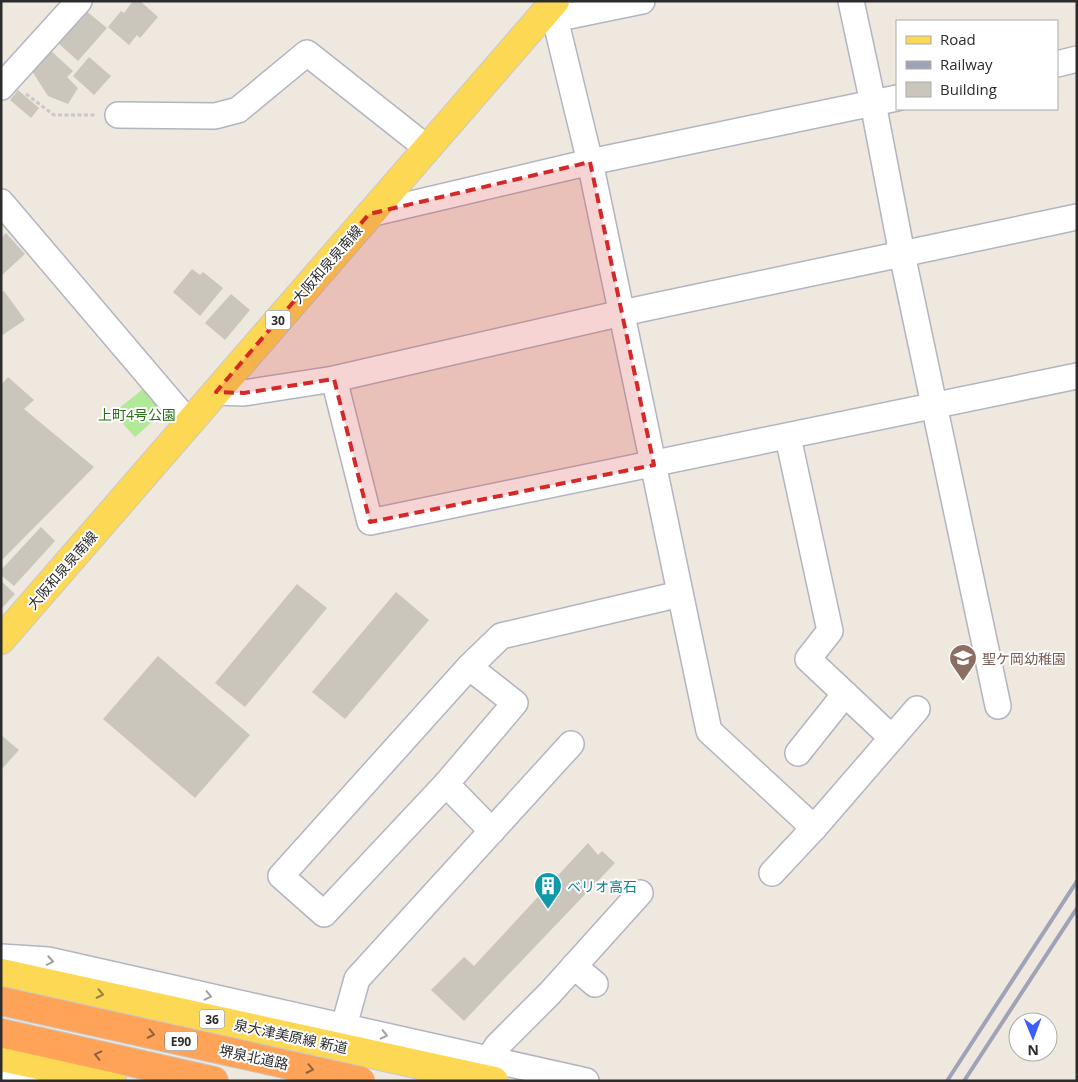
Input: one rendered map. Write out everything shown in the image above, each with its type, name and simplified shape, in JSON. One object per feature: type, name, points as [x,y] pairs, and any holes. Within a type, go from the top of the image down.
[{"type":"highway","name":"堺泉北道路","points":[[1,1001],[361,1081]]},
{"type":"highway","name":"E90","points":[[1,1033],[214,1081]]},
{"type":"main road","name":"大阪和泉泉南線","points":[[1,640],[554,4]]},
{"type":"main road","name":"泉大津美原線 新道","points":[[1,973],[422,1065],[491,1070]]},
{"type":"main road","points":[[1,1057],[112,1081]]},
{"type":"street","points":[[5,84],[79,1]]},
{"type":"street","points":[[554,4],[569,16],[642,1]]},
{"type":"street","points":[[851,1],[885,100],[902,254],[998,706]]},
{"type":"street","points":[[554,4],[590,162],[709,731],[814,828]]},
{"type":"street","points":[[118,115],[215,116],[238,110],[307,53],[427,148]]},
{"type":"street","points":[[1058,64],[1077,59]]},
{"type":"street","points":[[370,214],[590,162],[885,100]]},
{"type":"street","points":[[1,202],[189,423]]},
{"type":"street","points":[[216,392],[244,393],[334,379],[622,313],[1077,217]]},
{"type":"street","points":[[334,379],[370,522],[1077,376]]},
{"type":"street","points":[[788,437],[830,631],[808,659],[892,738]]},
{"type":"street","points":[[469,667],[514,703],[446,784],[324,914],[280,876],[469,667],[501,636],[680,594]]},
{"type":"street","points":[[798,753],[845,694]]},
{"type":"street","points":[[772,873],[814,828],[917,709]]},
{"type":"street","points":[[344,1026],[357,979],[571,744]]},
{"type":"street","points":[[446,784],[492,831]]},
{"type":"street","points":[[491,1070],[497,1046],[574,966],[640,893]]},
{"type":"street","points":[[1,957],[48,960],[344,1026],[491,1070],[586,1081]]},
{"type":"street","points":[[574,966],[595,984]]},
{"type":"street","points":[[1,1073],[26,1081]]},
{"type":"path","points":[[5,84],[54,115],[118,115]]},
{"type":"highlighted area","points":[[590,162],[654,465],[370,522],[334,379],[244,393],[216,392],[369,214]]},
{"type":"green space","name":"上町4号公園","points":[[143,389],[163,412],[135,437],[113,413]]},
{"type":"building","points":[[133,1],[140,1],[158,17],[140,38],[137,35],[129,45],[108,27],[121,11],[124,13]]},
{"type":"building","points":[[85,10],[107,28],[78,61],[57,42]]},
{"type":"building","points":[[51,51],[73,71],[67,77],[78,88],[68,104],[48,96],[32,71]]},
{"type":"building","points":[[89,57],[111,76],[94,95],[73,76]]},
{"type":"building","points":[[18,90],[39,108],[31,118],[10,100]]},
{"type":"building","points":[[6,233],[25,254],[1,276],[1,238]]},
{"type":"building","points":[[192,269],[200,275],[203,272],[223,288],[200,316],[173,292]]},
{"type":"building","points":[[4,291],[25,320],[1,336],[1,293]]},
{"type":"building","points":[[231,294],[250,310],[225,340],[205,323]]},
{"type":"building","points":[[8,377],[34,400],[24,409],[94,467],[1,561],[1,385]]},
{"type":"building","points":[[41,527],[55,541],[14,586],[1,575],[1,570]]},
{"type":"building","points":[[1,581],[15,594],[1,609]]},
{"type":"building","points":[[297,584],[327,608],[245,707],[215,683]]},
{"type":"building","points":[[396,592],[429,620],[345,719],[312,692]]},
{"type":"building","points":[[158,656],[250,735],[195,798],[103,719]]},
{"type":"building","points":[[1,735],[19,750],[1,770]]},
{"type":"building","name":"ベリオ高石","points":[[588,843],[598,855],[602,851],[615,863],[464,1021],[431,990],[464,957],[474,966]]},
{"type":"railway","points":[[947,1081],[1077,881]]},
{"type":"railway","points":[[964,1081],[1077,908]]},
{"type":"place","name":"聖ケ岡幼稚園","points":[[963,682]]},
{"type":"place","name":"ベリオ高石","points":[[548,910]]}]
